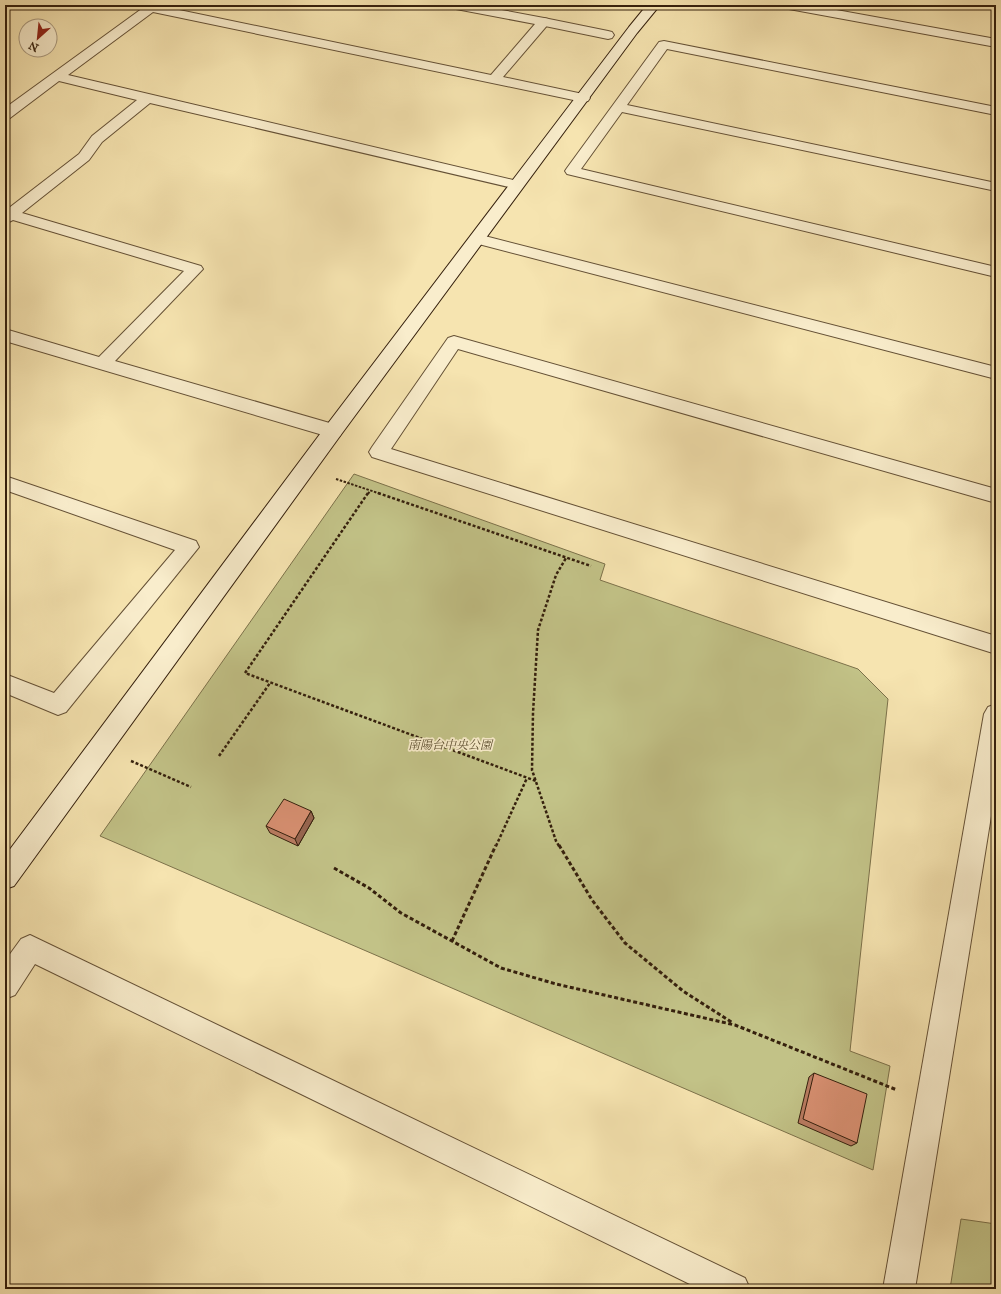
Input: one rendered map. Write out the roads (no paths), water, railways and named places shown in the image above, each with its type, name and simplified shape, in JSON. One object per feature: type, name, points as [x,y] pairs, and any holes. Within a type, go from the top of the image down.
[{"type":"street","points":[[456,5],[608,35]]},
{"type":"street","points":[[5,877],[333,431],[633,30],[654,5]]},
{"type":"street","points":[[790,5],[996,43]]},
{"type":"street","points":[[5,115],[153,6],[583,98]]},
{"type":"street","points":[[494,80],[544,22]]},
{"type":"street","points":[[996,111],[664,45],[572,171],[996,272]]},
{"type":"street","points":[[58,77],[517,185]]},
{"type":"street","points":[[8,217],[84,157],[97,139],[148,98]]},
{"type":"street","points":[[619,107],[996,187]]},
{"type":"street","points":[[8,217],[195,269],[102,364]]},
{"type":"street","points":[[477,239],[996,373]]},
{"type":"street","points":[[5,335],[333,431]]},
{"type":"street","points":[[996,496],[454,342],[379,452],[996,645]]},
{"type":"street","points":[[5,483],[189,547],[58,705],[5,683]]},
{"type":"street","points":[[899,1289],[996,714]]},
{"type":"street","points":[[5,985],[30,948],[734,1289]]},
{"type":"park label","name":"南陽台中央公園","points":[[450,745]]}]
